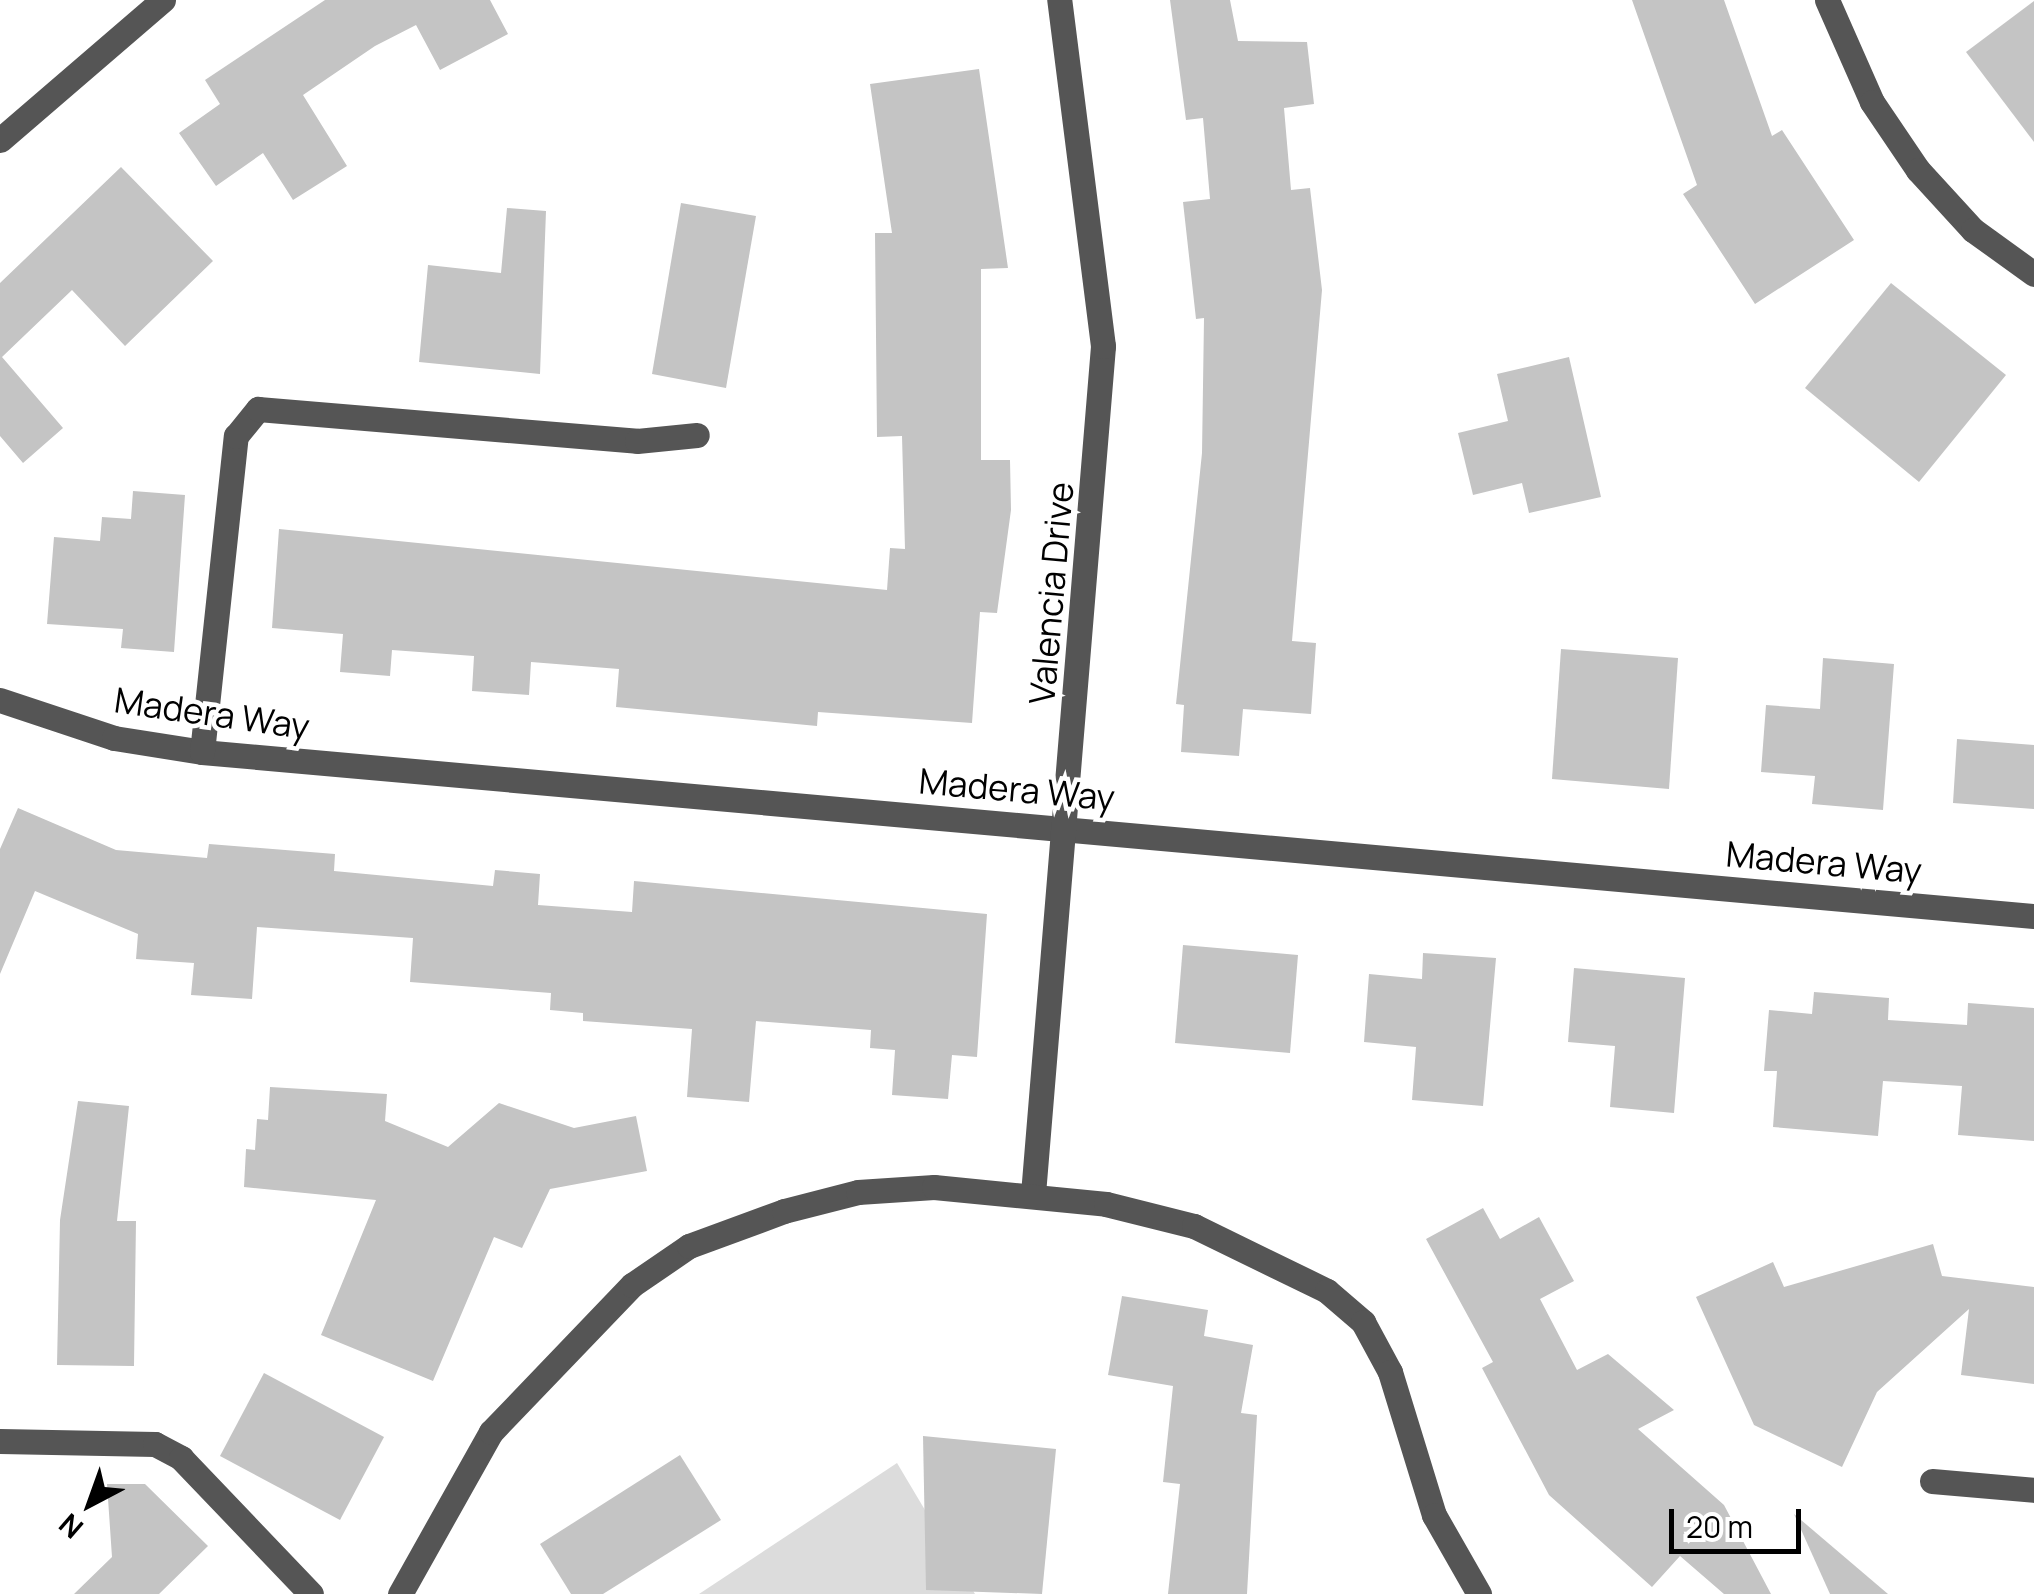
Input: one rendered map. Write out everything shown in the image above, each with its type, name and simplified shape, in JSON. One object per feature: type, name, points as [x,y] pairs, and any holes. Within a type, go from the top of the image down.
[{"type":"street","points":[[0,140],[163,0]]},
{"type":"street","name":"Valencia Drive","points":[[1033,1194],[1103,346],[1059,0]]},
{"type":"street","points":[[1827,0],[1872,102],[1918,170],[1973,230],[2034,274]]},
{"type":"street","points":[[202,752],[244,420],[258,409],[504,426],[637,441],[697,435]]},
{"type":"street","name":"Madera Way","points":[[0,700],[114,738],[202,752],[2034,916]]},
{"type":"street","points":[[400,1594],[452,1488],[530,1383],[632,1285],[689,1246],[858,1192],[1033,1194],[1194,1226],[1278,1262],[1363,1322],[1390,1372],[1434,1515],[1480,1594]]},
{"type":"street","points":[[0,1441],[155,1444],[180,1458],[311,1594]]},
{"type":"street","points":[[1932,1481],[2034,1490]]},
{"type":"shaded area","points":[[897,1463],[975,1594],[699,1594]]},
{"type":"building","points":[[325,0],[490,0],[508,34],[440,70],[416,25],[375,46],[303,95],[347,166],[293,200],[263,153],[216,186],[179,133],[220,104],[205,80]]},
{"type":"building","points":[[1170,0],[1230,0],[1238,41],[1307,42],[1314,104],[1284,108],[1291,190],[1310,188],[1322,290],[1292,641],[1316,643],[1311,714],[1243,709],[1239,756],[1181,752],[1184,705],[1176,704],[1202,453],[1204,318],[1196,319],[1183,202],[1210,199],[1203,118],[1186,120]]},
{"type":"building","points":[[1632,0],[1724,0],[1772,136],[1782,130],[1854,240],[1755,304],[1683,194],[1697,185]]},
{"type":"building","points":[[2034,1],[2034,142],[1966,52]]},
{"type":"building","points":[[979,69],[1008,268],[981,269],[981,460],[1010,460],[1011,510],[997,613],[980,612],[972,723],[818,712],[817,726],[616,707],[619,669],[531,662],[529,695],[472,691],[474,656],[392,650],[390,676],[340,672],[343,634],[272,628],[279,529],[887,590],[890,548],[905,549],[902,436],[877,437],[875,233],[892,233],[870,84]]},
{"type":"building","points":[[121,167],[213,261],[125,346],[72,290],[2,357],[63,428],[23,463],[0,436],[0,283]]},
{"type":"building","points":[[681,203],[756,216],[726,388],[652,374]]},
{"type":"building","points":[[507,208],[546,211],[540,374],[419,362],[428,265],[501,273]]},
{"type":"building","points":[[1891,283],[2006,375],[1919,482],[1805,388]]},
{"type":"building","points":[[1569,357],[1601,497],[1529,513],[1522,483],[1473,495],[1458,433],[1508,421],[1497,374]]},
{"type":"building","points":[[133,491],[185,495],[174,652],[121,648],[123,629],[47,624],[54,537],[100,541],[102,517],[131,519]]},
{"type":"building","points":[[1561,649],[1678,658],[1669,789],[1552,779]]},
{"type":"building","points":[[1823,658],[1894,664],[1883,810],[1812,804],[1815,776],[1761,772],[1766,705],[1820,709]]},
{"type":"building","points":[[1957,739],[2034,745],[2034,809],[1953,803]]},
{"type":"building","points":[[18,808],[116,850],[207,858],[209,844],[335,854],[334,871],[493,886],[495,870],[540,874],[538,905],[632,912],[634,881],[987,914],[977,1057],[952,1055],[948,1099],[892,1095],[895,1050],[870,1048],[871,1030],[756,1021],[749,1102],[687,1097],[692,1029],[583,1021],[583,1013],[550,1010],[551,993],[410,982],[413,938],[257,927],[252,999],[191,995],[194,963],[136,959],[138,934],[35,891],[0,974],[0,849]]},
{"type":"building","points":[[1183,945],[1298,955],[1290,1053],[1175,1043]]},
{"type":"building","points":[[1423,953],[1496,958],[1483,1106],[1412,1100],[1416,1047],[1364,1042],[1369,974],[1422,979]]},
{"type":"building","points":[[1574,968],[1685,978],[1674,1113],[1610,1107],[1615,1046],[1568,1042]]},
{"type":"building","points":[[1814,992],[1889,998],[1888,1020],[1967,1025],[1968,1003],[2034,1008],[2034,1141],[1958,1135],[1962,1086],[1883,1081],[1878,1136],[1773,1127],[1777,1071],[1764,1071],[1769,1010],[1812,1014]]},
{"type":"building","points":[[270,1087],[387,1094],[385,1121],[448,1147],[499,1103],[574,1128],[636,1116],[647,1171],[550,1189],[522,1248],[494,1237],[433,1381],[321,1335],[376,1200],[244,1187],[246,1149],[255,1150],[257,1119],[268,1120]]},
{"type":"building","points":[[78,1101],[129,1106],[117,1221],[136,1221],[134,1366],[57,1365],[60,1220]]},
{"type":"building","points":[[1483,1208],[1500,1239],[1539,1217],[1574,1281],[1540,1299],[1577,1370],[1608,1354],[1674,1410],[1638,1429],[1724,1505],[1771,1594],[1724,1594],[1680,1556],[1652,1587],[1549,1495],[1482,1368],[1493,1362],[1426,1239]]},
{"type":"building","points":[[1933,1244],[1942,1276],[2034,1287],[2034,1384],[1961,1375],[1969,1309],[1877,1392],[1842,1467],[1754,1425],[1696,1297],[1773,1262],[1784,1287]]},
{"type":"building","points":[[1122,1296],[1208,1310],[1204,1336],[1253,1345],[1241,1413],[1257,1415],[1247,1594],[1168,1594],[1180,1484],[1163,1482],[1173,1386],[1108,1375]]},
{"type":"building","points":[[264,1373],[384,1437],[340,1520],[220,1456]]},
{"type":"building","points":[[923,1436],[1056,1449],[1042,1594],[926,1590]]},
{"type":"building","points":[[680,1455],[721,1520],[603,1594],[571,1594],[540,1544]]},
{"type":"building","points":[[107,1484],[145,1484],[208,1546],[159,1594],[74,1594],[112,1557]]},
{"type":"building","points":[[1794,1514],[1888,1594],[1830,1594]]}]
